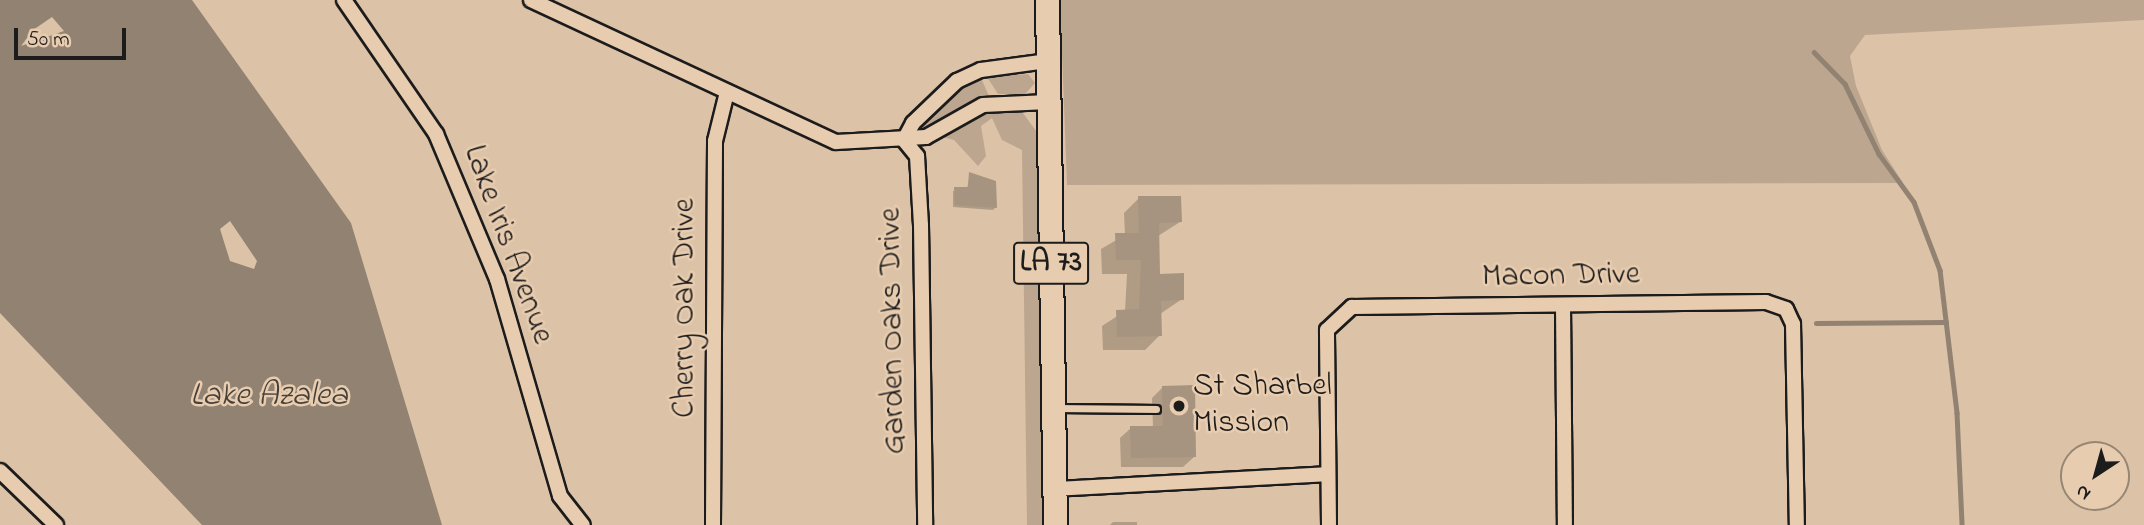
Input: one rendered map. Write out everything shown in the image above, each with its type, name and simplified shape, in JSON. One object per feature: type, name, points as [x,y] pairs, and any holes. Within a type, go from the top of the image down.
[{"type":"main road","name":"LA 73","points":[[1047,0],[1055,525]]},
{"type":"street","name":"Lake Iris Avenue","points":[[344,0],[436,135],[497,279],[561,496],[583,525]]},
{"type":"street","points":[[531,0],[836,142],[926,137],[983,105],[1048,102]]},
{"type":"street","points":[[904,140],[929,107],[970,74],[1048,61]]},
{"type":"street","name":"Cherry Oak Drive","points":[[713,525],[714,172],[716,123],[727,92]]},
{"type":"street","name":"Garden Oaks Drive","points":[[904,140],[917,156],[921,225],[925,525]]},
{"type":"street","name":"Macon Drive","points":[[1328,474],[1327,330],[1336,315],[1352,307],[1766,302],[1786,309],[1794,330],[1797,525]]},
{"type":"street","points":[[1563,305],[1565,525]]},
{"type":"street","points":[[0,471],[56,525]]},
{"type":"street","points":[[1055,489],[1328,474],[1329,525]]},
{"type":"lane","points":[[1054,408],[1156,409]]},
{"type":"shaded area","points":[[1060,0],[2144,0],[2144,20],[1865,35],[1850,56],[1856,86],[1882,150],[1903,183],[1067,185]]},
{"type":"shaded area","points":[[1028,74],[1035,83],[1025,94],[998,94],[987,77]]},
{"type":"shaded area","points":[[981,78],[989,96],[917,133],[950,96]]},
{"type":"shaded area","points":[[1020,109],[1039,135],[1047,525],[1027,525],[1022,150],[1002,140],[992,118],[981,126],[986,156],[978,166],[954,140],[942,137],[985,111]]},
{"type":"water","name":"Lake Azalea","points":[[0,0],[192,0],[351,223],[442,525],[202,525],[0,313]],"holes":[[[52,17],[64,31],[21,46],[33,30]],[[230,221],[257,261],[254,269],[230,261],[220,229]]]},
{"type":"building","points":[[969,172],[996,181],[997,208],[955,205],[954,187],[968,187]]},
{"type":"building","points":[[1138,196],[1181,196],[1182,222],[1159,223],[1160,274],[1184,273],[1184,300],[1161,301],[1162,336],[1117,337],[1116,310],[1139,309],[1141,260],[1116,260],[1115,233],[1139,233]]},
{"type":"building","name":"St Sharbel Mission","points":[[1195,385],[1196,457],[1131,458],[1130,426],[1163,426],[1162,386]]},
{"type":"waterway","points":[[1814,52],[1845,84],[1879,154],[1914,202],[1940,270],[1957,413],[1962,525]]},
{"type":"waterway","points":[[1816,323],[1946,322]]},
{"type":"place","name":"St Sharbel Mission","points":[[1179,406]]}]
